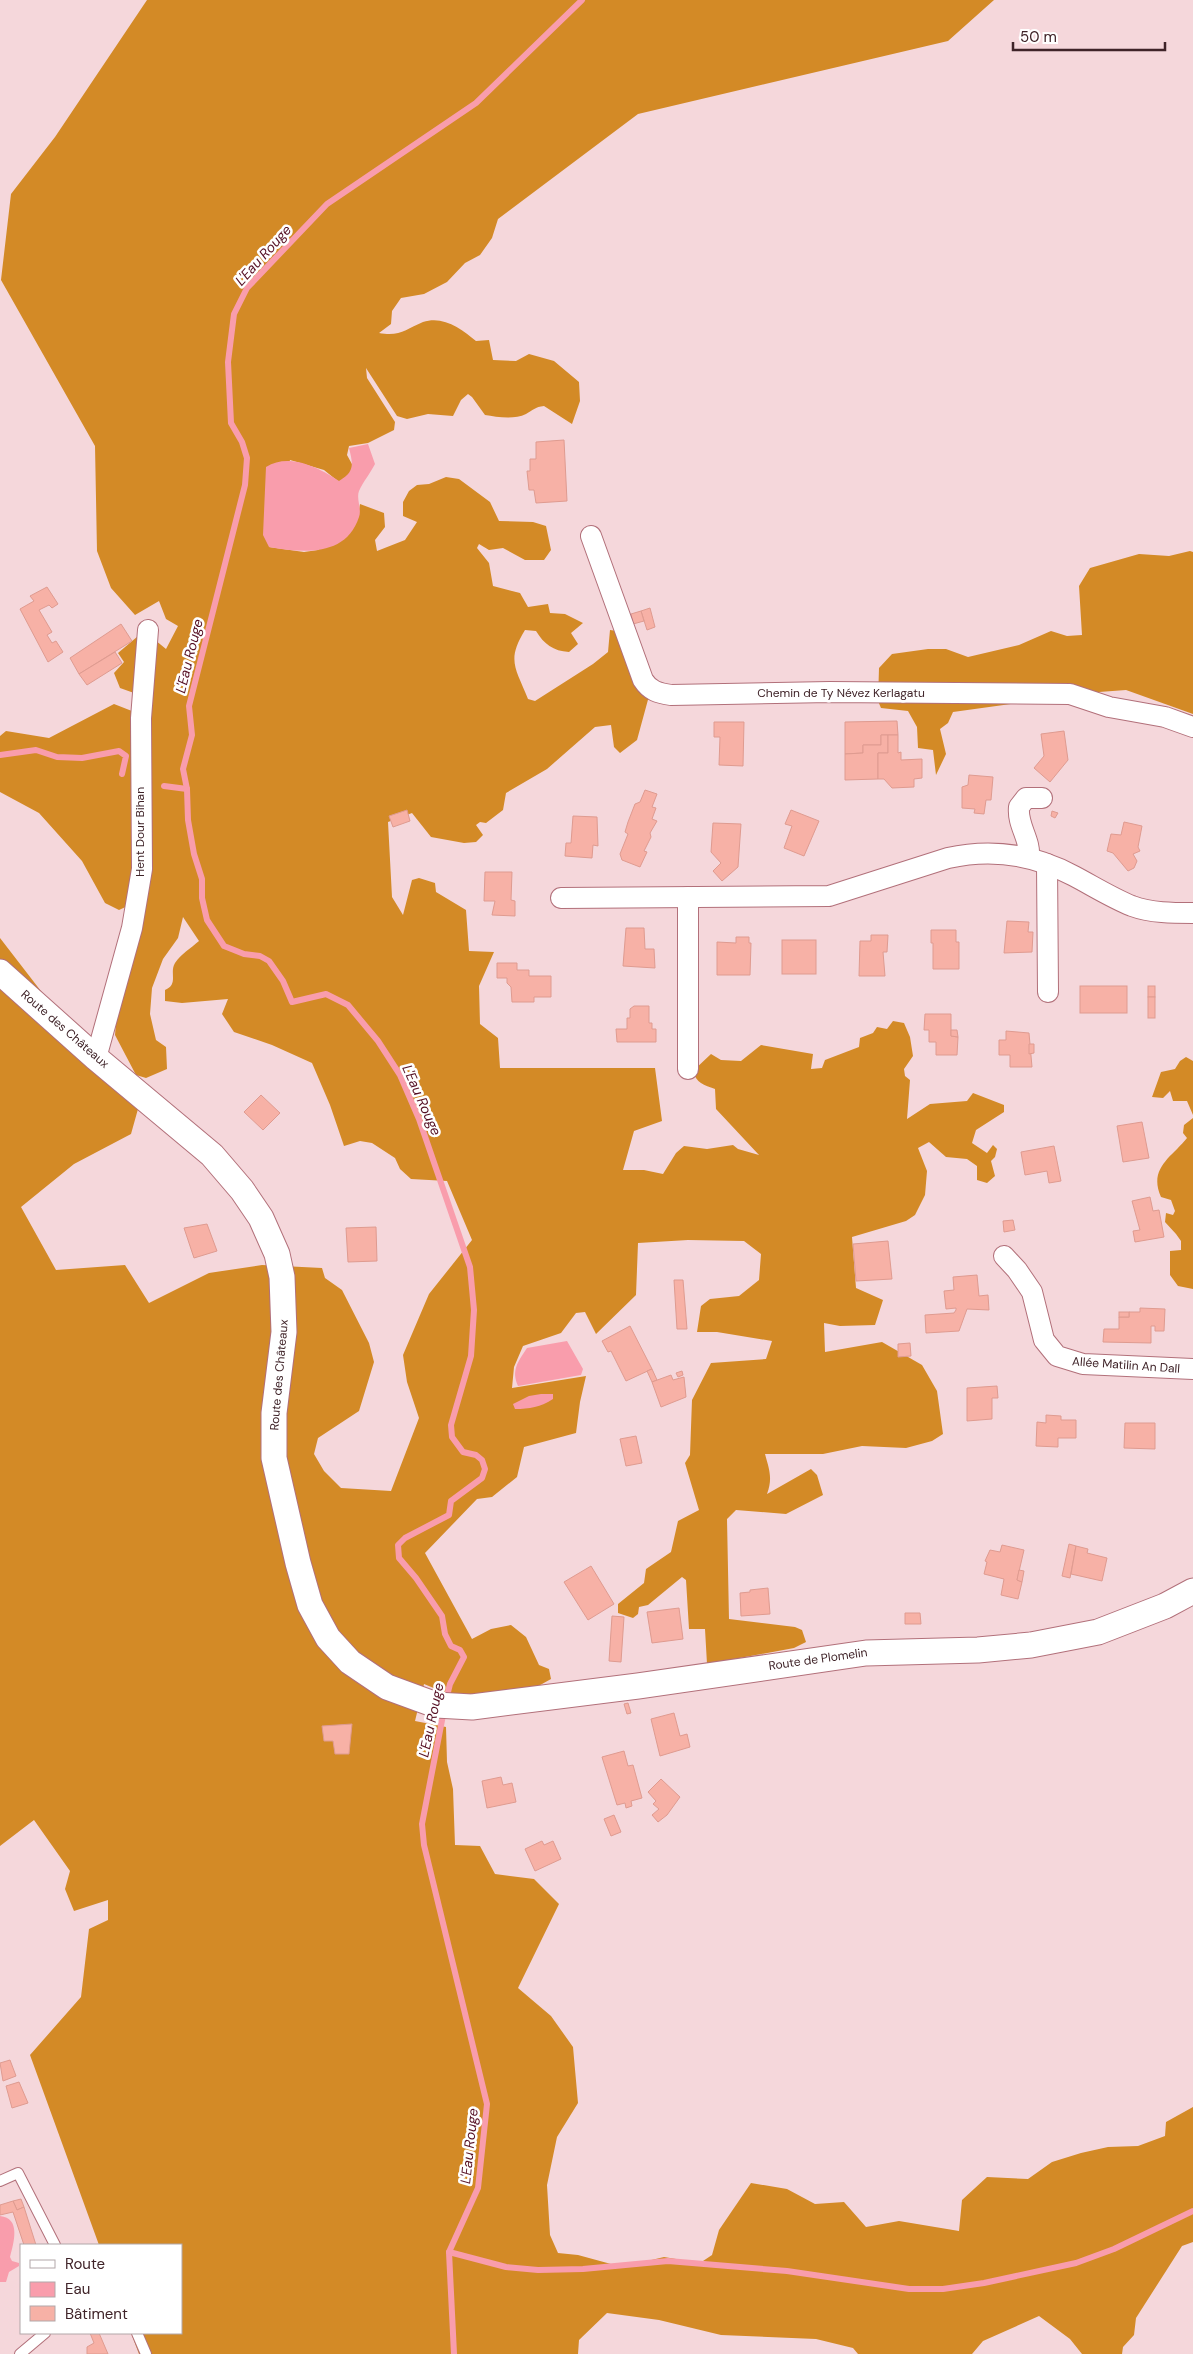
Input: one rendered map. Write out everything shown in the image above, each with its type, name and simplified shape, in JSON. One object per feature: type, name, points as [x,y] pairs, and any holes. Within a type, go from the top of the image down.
[{"type":"street","name":"Chemin de Ty Névez Kerlagatu","points":[[591,536],[643,680],[652,690],[659,693],[1070,694],[1109,707],[1165,717],[1193,727]]},
{"type":"street","name":"Hent Dour Bihan","points":[[96,1058],[132,928],[142,869],[141,718],[148,630]]},
{"type":"street","points":[[1042,798],[1026,798],[1019,807],[1020,823],[1038,861],[1048,992]]},
{"type":"street","points":[[562,898],[829,896],[964,854],[996,853],[1038,861],[1133,906],[1155,911],[1193,913]]},
{"type":"street","points":[[688,897],[688,1069]]},
{"type":"street","name":"Route des Châteaux","points":[[0,972],[96,1058],[212,1155],[242,1190],[267,1229],[280,1266],[284,1311],[282,1360],[274,1413],[274,1458],[310,1605],[328,1638],[339,1652],[364,1673],[400,1694],[442,1706]]},
{"type":"street","name":"Allée Matilin An Dall","points":[[1004,1256],[1018,1270],[1032,1292],[1044,1340],[1057,1356],[1083,1364],[1193,1369]]},
{"type":"street","name":"Route de Plomelin","points":[[442,1706],[472,1707],[521,1702],[866,1652],[978,1650],[1050,1643],[1119,1625],[1165,1606],[1193,1591]]},
{"type":"lane","points":[[0,2181],[18,2173],[54,2244]]},
{"type":"lane","points":[[20,2354],[44,2334]]},
{"type":"lane","points":[[137,2334],[146,2354]]},
{"type":"shaded area","points":[[147,0],[994,0],[948,41],[638,114],[498,219],[492,238],[480,255],[465,263],[447,282],[424,294],[401,298],[392,311],[391,324],[379,333],[398,333],[423,322],[438,320],[452,324],[476,341],[489,340],[493,360],[516,361],[529,354],[554,361],[579,382],[580,401],[572,424],[544,406],[516,417],[506,418],[485,415],[468,394],[461,400],[453,416],[428,414],[407,419],[397,416],[366,368],[367,378],[395,422],[394,430],[368,443],[349,446],[347,455],[353,466],[349,475],[339,482],[324,470],[290,460],[269,547],[304,552],[318,550],[358,515],[360,504],[384,513],[385,527],[375,540],[377,551],[405,540],[417,522],[403,516],[403,502],[409,491],[417,485],[429,484],[446,477],[459,479],[490,502],[499,521],[533,522],[546,526],[551,550],[544,560],[525,560],[503,548],[489,550],[479,544],[477,548],[489,563],[493,586],[520,593],[528,607],[548,604],[550,613],[565,614],[583,623],[571,633],[578,644],[569,652],[550,646],[542,640],[536,631],[525,630],[514,657],[517,672],[528,699],[535,701],[593,664],[608,652],[610,630],[617,631],[649,696],[637,740],[620,753],[614,747],[611,725],[595,727],[547,769],[506,793],[503,810],[486,823],[480,822],[476,825],[483,835],[476,842],[464,843],[431,837],[412,813],[388,822],[392,897],[403,915],[412,880],[419,878],[435,883],[436,892],[466,910],[469,951],[494,952],[479,986],[480,1024],[498,1038],[500,1068],[655,1068],[662,1121],[634,1131],[623,1170],[644,1170],[663,1174],[676,1153],[684,1146],[707,1149],[733,1145],[738,1149],[759,1155],[716,1109],[715,1089],[701,1083],[694,1075],[693,1071],[711,1054],[721,1060],[741,1061],[761,1045],[813,1054],[811,1069],[822,1068],[825,1060],[859,1047],[860,1038],[873,1033],[877,1027],[887,1029],[893,1021],[904,1023],[910,1037],[913,1056],[904,1069],[905,1076],[910,1080],[907,1119],[930,1104],[967,1101],[973,1093],[1004,1105],[1004,1112],[976,1130],[972,1143],[987,1153],[993,1145],[997,1149],[995,1157],[991,1161],[995,1176],[987,1183],[977,1180],[977,1166],[967,1159],[946,1157],[929,1142],[918,1148],[927,1171],[925,1195],[915,1215],[906,1221],[852,1237],[856,1288],[883,1300],[875,1325],[840,1326],[824,1323],[825,1352],[882,1342],[922,1365],[937,1391],[943,1434],[932,1441],[906,1448],[862,1446],[823,1454],[765,1454],[770,1478],[767,1494],[811,1469],[817,1475],[823,1495],[786,1514],[736,1510],[727,1519],[729,1619],[795,1627],[802,1630],[806,1642],[794,1648],[707,1664],[705,1629],[689,1629],[686,1580],[682,1577],[648,1605],[639,1607],[638,1614],[633,1618],[618,1613],[618,1604],[644,1583],[646,1569],[671,1552],[678,1521],[699,1510],[685,1463],[690,1455],[692,1400],[711,1363],[766,1359],[772,1341],[717,1332],[697,1332],[701,1306],[710,1299],[739,1296],[759,1280],[761,1254],[744,1241],[688,1240],[638,1243],[636,1295],[596,1334],[585,1312],[576,1313],[561,1333],[523,1346],[514,1367],[512,1388],[586,1376],[576,1433],[524,1447],[517,1477],[492,1497],[477,1499],[425,1553],[472,1639],[491,1629],[511,1625],[526,1637],[539,1665],[549,1669],[551,1679],[533,1689],[512,1695],[453,1696],[424,1684],[415,1721],[446,1727],[447,1762],[453,1789],[455,1845],[480,1846],[495,1874],[534,1879],[559,1904],[518,1988],[551,2016],[573,2047],[578,2103],[557,2137],[547,2185],[550,2235],[558,2253],[578,2255],[622,2267],[664,2257],[700,2263],[712,2255],[719,2230],[751,2183],[787,2189],[815,2204],[844,2202],[866,2227],[899,2221],[959,2231],[962,2200],[987,2177],[1028,2179],[1052,2162],[1081,2153],[1108,2147],[1138,2146],[1165,2136],[1166,2122],[1193,2107],[1193,2242],[1182,2246],[1136,2318],[1134,2335],[1123,2347],[1122,2354],[1082,2354],[1070,2339],[1039,2316],[983,2341],[972,2354],[858,2354],[853,2348],[816,2339],[721,2335],[659,2320],[607,2313],[579,2340],[578,2354],[139,2354],[131,2334],[182,2334],[182,2244],[99,2244],[30,2055],[81,1997],[89,1929],[108,1920],[108,1900],[74,1911],[65,1889],[70,1871],[34,1820],[0,1846],[0,938],[54,1008],[138,1109],[131,1134],[74,1164],[21,1207],[56,1270],[125,1265],[149,1303],[209,1273],[262,1265],[322,1268],[325,1278],[342,1290],[369,1343],[374,1362],[359,1411],[318,1438],[314,1454],[324,1471],[341,1488],[391,1491],[419,1418],[407,1382],[403,1355],[429,1294],[472,1240],[447,1181],[411,1179],[400,1169],[395,1158],[372,1143],[360,1141],[344,1146],[330,1105],[312,1063],[272,1045],[234,1032],[222,1014],[228,999],[182,1003],[165,1001],[165,990],[172,985],[175,963],[199,941],[183,917],[178,938],[163,959],[152,988],[150,1014],[156,1040],[166,1047],[167,1069],[146,1078],[136,1075],[115,1035],[127,973],[146,908],[146,891],[132,904],[119,910],[105,903],[82,861],[39,813],[0,792],[0,736],[6,731],[49,738],[114,704],[137,713],[134,693],[120,688],[114,673],[124,662],[118,653],[144,631],[166,649],[178,626],[166,619],[159,601],[135,615],[111,588],[97,551],[95,446],[1,280],[11,194],[55,137]]},
{"type":"shaded area","points":[[1193,552],[1193,714],[1126,690],[953,712],[948,723],[940,729],[946,754],[936,775],[933,750],[918,748],[917,727],[908,711],[881,708],[878,701],[879,668],[892,654],[928,649],[946,649],[968,657],[1019,645],[1051,631],[1067,636],[1082,635],[1079,586],[1090,568],[1139,554],[1169,556]]},
{"type":"shaded area","points":[[1186,1057],[1193,1061],[1193,1115],[1187,1101],[1173,1101],[1170,1091],[1163,1098],[1152,1097],[1161,1072],[1175,1069],[1180,1061]]},
{"type":"shaded area","points":[[1193,1118],[1193,1289],[1178,1286],[1170,1275],[1170,1251],[1181,1250],[1181,1241],[1165,1222],[1166,1213],[1173,1215],[1175,1211],[1171,1200],[1161,1197],[1157,1178],[1169,1157],[1187,1138],[1183,1133],[1184,1125]]},
{"type":"water","points":[[368,444],[375,464],[359,491],[360,511],[353,530],[334,546],[322,549],[309,551],[269,547],[263,535],[266,467],[284,461],[294,461],[323,471],[339,481],[348,474],[352,467],[349,448]]},
{"type":"water","points":[[567,1341],[583,1369],[581,1375],[518,1386],[515,1371],[518,1362],[527,1348]]},
{"type":"water","points":[[553,1394],[553,1399],[535,1407],[515,1409],[513,1404],[529,1396]]},
{"type":"water","points":[[0,2216],[11,2221],[14,2238],[10,2257],[12,2261],[19,2263],[19,2266],[9,2272],[6,2282],[0,2282]]},
{"type":"building","points":[[564,440],[567,501],[536,503],[534,490],[529,490],[527,471],[530,471],[530,459],[536,459],[536,442]]},
{"type":"building","points":[[47,587],[58,604],[52,608],[49,605],[39,610],[52,632],[47,635],[52,643],[56,641],[63,652],[48,662],[20,609],[34,601],[30,596]]},
{"type":"building","points":[[650,608],[655,627],[647,630],[641,611]]},
{"type":"building","points":[[641,611],[644,621],[633,624],[631,614]]},
{"type":"building","points":[[121,624],[132,641],[79,674],[70,658]]},
{"type":"building","points":[[115,652],[122,663],[87,685],[79,674]]},
{"type":"building","points":[[897,721],[898,735],[881,735],[881,745],[863,745],[863,753],[845,754],[845,722]]},
{"type":"building","points":[[714,722],[744,722],[743,766],[719,765],[720,737],[714,737]]},
{"type":"building","points":[[1064,731],[1068,760],[1050,782],[1034,768],[1044,756],[1041,734]]},
{"type":"building","points":[[881,735],[888,735],[888,753],[878,753],[878,779],[845,780],[845,754],[863,753],[863,745],[881,745]]},
{"type":"building","points":[[888,735],[898,735],[898,753],[901,752],[901,760],[922,759],[922,778],[914,779],[914,787],[892,788],[884,779],[878,779],[878,753],[888,753]]},
{"type":"building","points":[[969,775],[993,777],[991,800],[986,800],[984,814],[974,813],[975,809],[962,808],[962,787],[968,785]]},
{"type":"building","points":[[645,790],[657,794],[652,807],[656,808],[652,819],[657,821],[650,833],[651,837],[644,851],[647,852],[640,867],[622,860],[620,854],[628,834],[625,832],[635,804],[640,802]]},
{"type":"building","points":[[407,810],[410,821],[393,827],[389,816]]},
{"type":"building","points":[[791,810],[819,821],[804,856],[784,848],[792,826],[785,824]]},
{"type":"building","points":[[1052,811],[1058,813],[1055,818],[1051,816]]},
{"type":"building","points":[[573,816],[597,817],[598,846],[593,845],[592,858],[565,856],[566,843],[571,843]]},
{"type":"building","points":[[1124,822],[1142,826],[1138,847],[1140,851],[1133,854],[1137,861],[1134,868],[1128,871],[1113,853],[1107,851],[1111,834],[1121,835]]},
{"type":"building","points":[[713,823],[741,824],[738,867],[722,881],[713,871],[721,863],[711,852]]},
{"type":"building","points":[[485,872],[512,872],[511,900],[515,901],[515,916],[492,915],[495,901],[484,901]]},
{"type":"building","points":[[1007,921],[1029,922],[1028,932],[1033,932],[1032,952],[1004,953]]},
{"type":"building","points":[[626,928],[644,928],[645,949],[654,949],[655,968],[623,966]]},
{"type":"building","points":[[931,930],[956,930],[956,942],[959,942],[959,969],[933,969]]},
{"type":"building","points":[[871,935],[888,935],[887,952],[883,952],[885,976],[859,976],[860,941],[871,941]]},
{"type":"building","points":[[736,937],[749,937],[749,943],[751,943],[750,975],[717,975],[717,942],[736,943]]},
{"type":"building","points":[[782,940],[816,940],[816,974],[782,974]]},
{"type":"building","points":[[497,963],[517,963],[517,970],[529,970],[529,976],[551,976],[551,997],[534,997],[534,1002],[512,1002],[511,987],[507,983],[507,978],[497,978]]},
{"type":"building","points":[[1080,986],[1127,986],[1127,1013],[1080,1013]]},
{"type":"building","points":[[1148,986],[1155,986],[1155,997],[1148,997]]},
{"type":"building","points":[[1148,997],[1155,997],[1155,1018],[1148,1018]]},
{"type":"building","points":[[634,1006],[649,1006],[649,1023],[652,1023],[652,1029],[656,1029],[656,1042],[617,1042],[616,1029],[627,1029],[627,1018],[630,1018],[630,1009]]},
{"type":"building","points":[[925,1014],[951,1014],[951,1036],[958,1037],[957,1055],[936,1055],[936,1042],[929,1042],[929,1030],[924,1030]]},
{"type":"building","points":[[951,1030],[957,1030],[958,1037],[951,1036]]},
{"type":"building","points":[[1006,1031],[1029,1033],[1032,1067],[1010,1067],[1010,1055],[999,1055],[999,1040],[1006,1040]]},
{"type":"building","points":[[1029,1044],[1034,1044],[1034,1053],[1029,1054]]},
{"type":"building","points":[[261,1095],[280,1113],[263,1130],[244,1112]]},
{"type":"building","points":[[1142,1122],[1149,1158],[1123,1162],[1117,1126]]},
{"type":"building","points":[[1054,1146],[1061,1181],[1049,1183],[1047,1171],[1025,1175],[1021,1152]]},
{"type":"building","points":[[1150,1197],[1153,1211],[1159,1210],[1164,1237],[1135,1242],[1133,1231],[1140,1230],[1132,1201]]},
{"type":"building","points":[[1013,1220],[1015,1230],[1004,1232],[1003,1221]]},
{"type":"building","points":[[207,1224],[217,1251],[194,1258],[184,1228]]},
{"type":"building","points":[[376,1227],[377,1261],[348,1262],[346,1228]]},
{"type":"building","points":[[888,1241],[892,1279],[856,1281],[853,1244]]},
{"type":"building","points":[[977,1275],[979,1296],[988,1295],[989,1310],[967,1309],[959,1331],[926,1333],[925,1315],[954,1313],[956,1310],[956,1308],[946,1309],[944,1291],[954,1290],[953,1277]]},
{"type":"building","points":[[674,1280],[683,1280],[687,1329],[677,1329]]},
{"type":"building","points":[[1140,1308],[1165,1309],[1164,1331],[1155,1331],[1155,1326],[1151,1326],[1151,1343],[1103,1342],[1104,1329],[1119,1329],[1119,1317],[1129,1317],[1129,1312],[1140,1312]]},
{"type":"building","points":[[1119,1312],[1129,1312],[1129,1317],[1119,1317]]},
{"type":"building","points":[[630,1326],[652,1369],[626,1381],[611,1351],[608,1352],[602,1341]]},
{"type":"building","points":[[910,1343],[911,1356],[898,1357],[898,1344]]},
{"type":"building","points":[[652,1369],[657,1380],[652,1382],[647,1371]]},
{"type":"building","points":[[682,1371],[683,1375],[678,1377],[676,1373]]},
{"type":"building","points":[[671,1375],[673,1380],[684,1377],[686,1397],[661,1407],[652,1382]]},
{"type":"building","points":[[997,1386],[998,1398],[992,1398],[992,1419],[967,1421],[967,1388]]},
{"type":"building","points":[[1046,1415],[1061,1416],[1061,1420],[1076,1420],[1076,1438],[1058,1438],[1058,1447],[1036,1446],[1037,1422],[1046,1423]]},
{"type":"building","points":[[1125,1423],[1155,1423],[1155,1449],[1124,1448]]},
{"type":"building","points":[[636,1436],[642,1463],[626,1466],[620,1439]]},
{"type":"building","points":[[1069,1544],[1076,1546],[1070,1578],[1062,1576]]},
{"type":"building","points":[[1002,1545],[1024,1550],[1017,1580],[1022,1582],[1018,1599],[1001,1595],[1004,1579],[984,1574],[987,1562],[985,1561],[990,1550],[1000,1552]]},
{"type":"building","points":[[1076,1546],[1088,1549],[1087,1553],[1107,1558],[1102,1581],[1071,1574]]},
{"type":"building","points":[[591,1566],[614,1604],[588,1620],[564,1582]]},
{"type":"building","points":[[1019,1570],[1024,1571],[1022,1582],[1017,1580]]},
{"type":"building","points":[[768,1588],[770,1614],[741,1616],[740,1593]]},
{"type":"building","points":[[679,1608],[683,1639],[652,1643],[647,1612]]},
{"type":"building","points":[[905,1613],[920,1613],[921,1624],[905,1624]]},
{"type":"building","points":[[612,1616],[624,1617],[621,1662],[609,1661]]},
{"type":"building","points":[[628,1703],[631,1713],[627,1714],[624,1704]]},
{"type":"building","points":[[674,1713],[680,1736],[687,1734],[690,1747],[660,1756],[651,1719]]},
{"type":"building","points":[[352,1724],[349,1754],[335,1754],[333,1741],[324,1741],[322,1726]]},
{"type":"building","points":[[624,1751],[628,1766],[633,1765],[642,1798],[631,1801],[632,1806],[626,1808],[625,1803],[617,1805],[602,1757]]},
{"type":"building","points":[[501,1777],[503,1785],[512,1783],[516,1802],[487,1808],[482,1781]]},
{"type":"building","points":[[661,1779],[680,1797],[667,1815],[658,1822],[652,1815],[659,1809],[653,1804],[656,1801],[648,1792]]},
{"type":"building","points":[[614,1815],[621,1832],[611,1836],[604,1819]]},
{"type":"building","points":[[542,1841],[544,1845],[553,1841],[561,1859],[535,1871],[525,1849]]},
{"type":"building","points":[[10,2060],[16,2076],[3,2081],[0,2063]]},
{"type":"building","points":[[19,2082],[28,2103],[12,2108],[6,2086]]},
{"type":"building","points":[[21,2199],[24,2207],[17,2210],[13,2201]]},
{"type":"building","points":[[13,2201],[17,2210],[24,2207],[36,2244],[24,2244],[13,2212],[0,2215],[0,2205]]},
{"type":"building","points":[[90,2334],[99,2334],[108,2354],[87,2354],[87,2347],[94,2343]]},
{"type":"waterway","name":"L'Eau Rouge","points":[[446,1700],[450,1684],[464,1657],[460,1650],[451,1646],[445,1634],[442,1616],[416,1578],[399,1558],[398,1545],[405,1538],[449,1515],[451,1501],[482,1478],[485,1469],[482,1460],[476,1455],[463,1452],[452,1437],[451,1425],[471,1356],[474,1310],[470,1267],[419,1119],[400,1075],[378,1041],[348,1005],[326,994],[292,1002],[283,981],[269,961],[260,956],[244,954],[224,946],[207,920],[202,898],[202,879],[194,854],[188,820],[187,789],[183,769],[192,735],[189,706],[245,485],[247,458],[242,442],[231,423],[228,362],[234,314],[247,288],[327,204],[476,103],[582,0]]},
{"type":"waterway","points":[[0,755],[36,750],[57,757],[82,758],[119,751],[126,756],[122,774]]},
{"type":"waterway","points":[[164,786],[187,789]]},
{"type":"waterway","name":"L'Eau Rouge","points":[[444,1710],[422,1824],[424,1845],[487,2104],[478,2188],[449,2252],[454,2354]]},
{"type":"waterway","points":[[449,2252],[506,2267],[538,2270],[583,2269],[668,2261],[787,2271],[909,2289],[943,2289],[984,2283],[1076,2263],[1114,2249],[1193,2211]]}]
